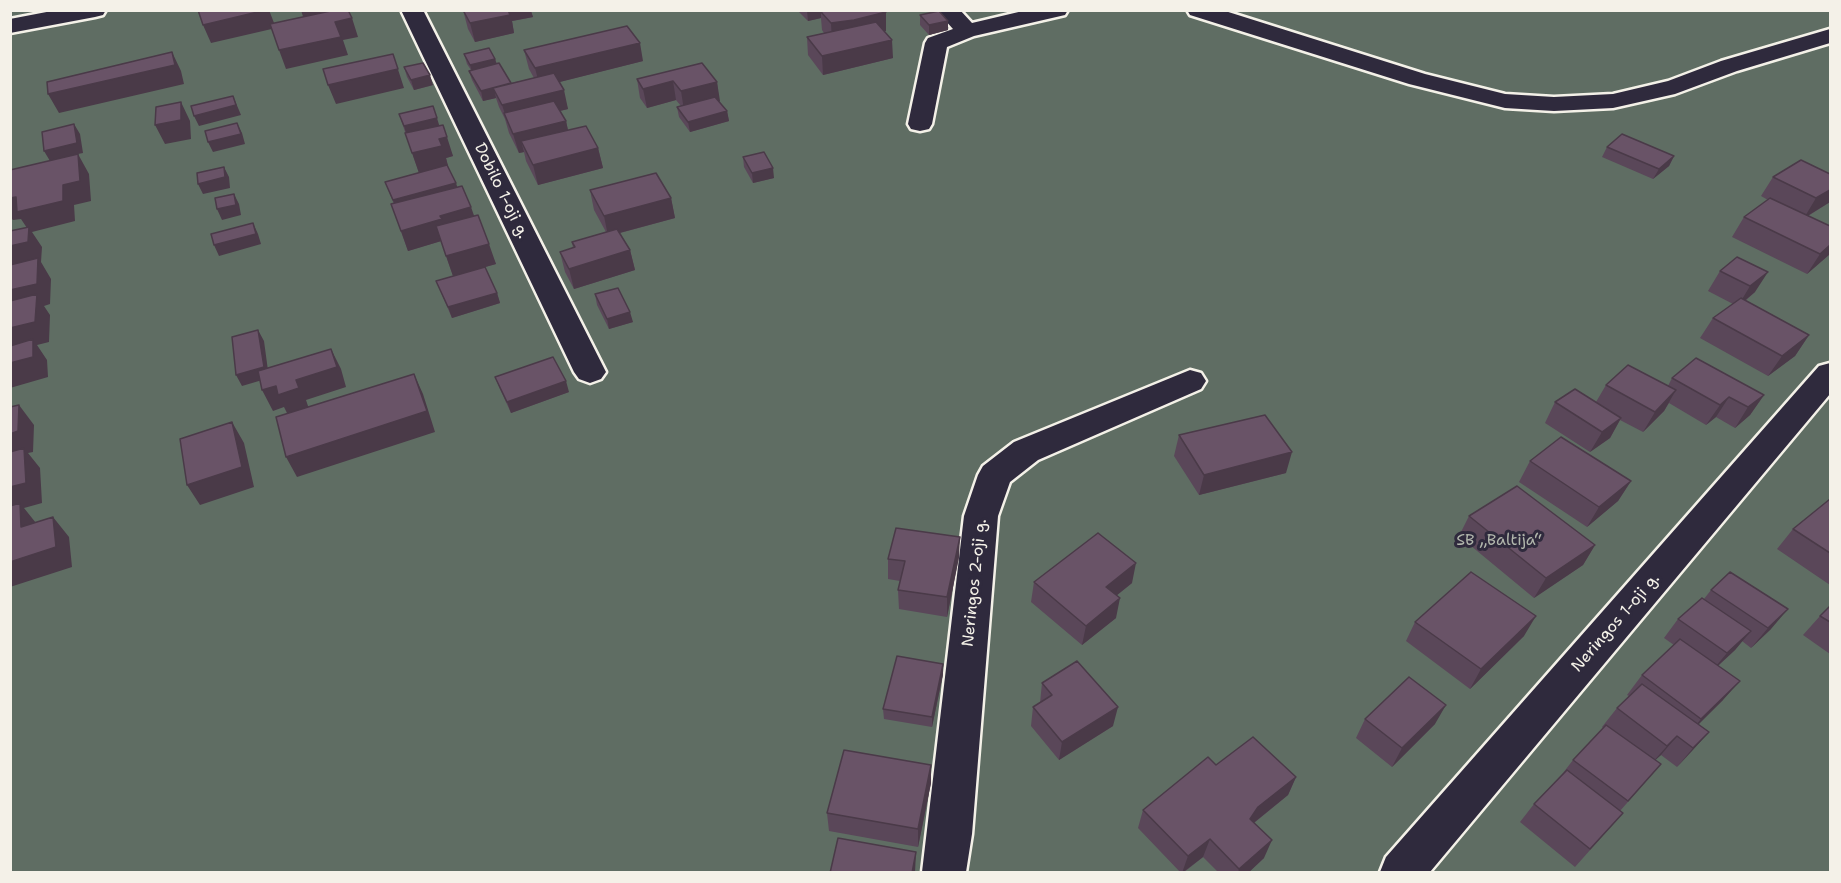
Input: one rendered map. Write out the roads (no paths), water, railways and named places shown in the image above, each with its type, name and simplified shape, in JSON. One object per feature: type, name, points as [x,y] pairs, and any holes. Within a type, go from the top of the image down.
[{"type":"street","points":[[10,26],[95,10]]},
{"type":"street","name":"Dobilo 1-oji g.","points":[[412,10],[590,372]]},
{"type":"street","points":[[947,10],[967,31]]},
{"type":"street","points":[[920,124],[936,43],[967,31],[1057,10]]},
{"type":"street","points":[[1198,10],[1417,79],[1505,101],[1554,104],[1613,101],[1675,87],[1729,66],[1830,36]]},
{"type":"street","name":"Neringos 1-oji g.","points":[[1402,873],[1830,374]]},
{"type":"street","name":"Neringos 2-oji g.","points":[[944,873],[950,834],[981,516],[995,475],[1026,451],[1190,381]]},
{"type":"park label","name":"SB „Baltija“","points":[[1499,541]]}]
